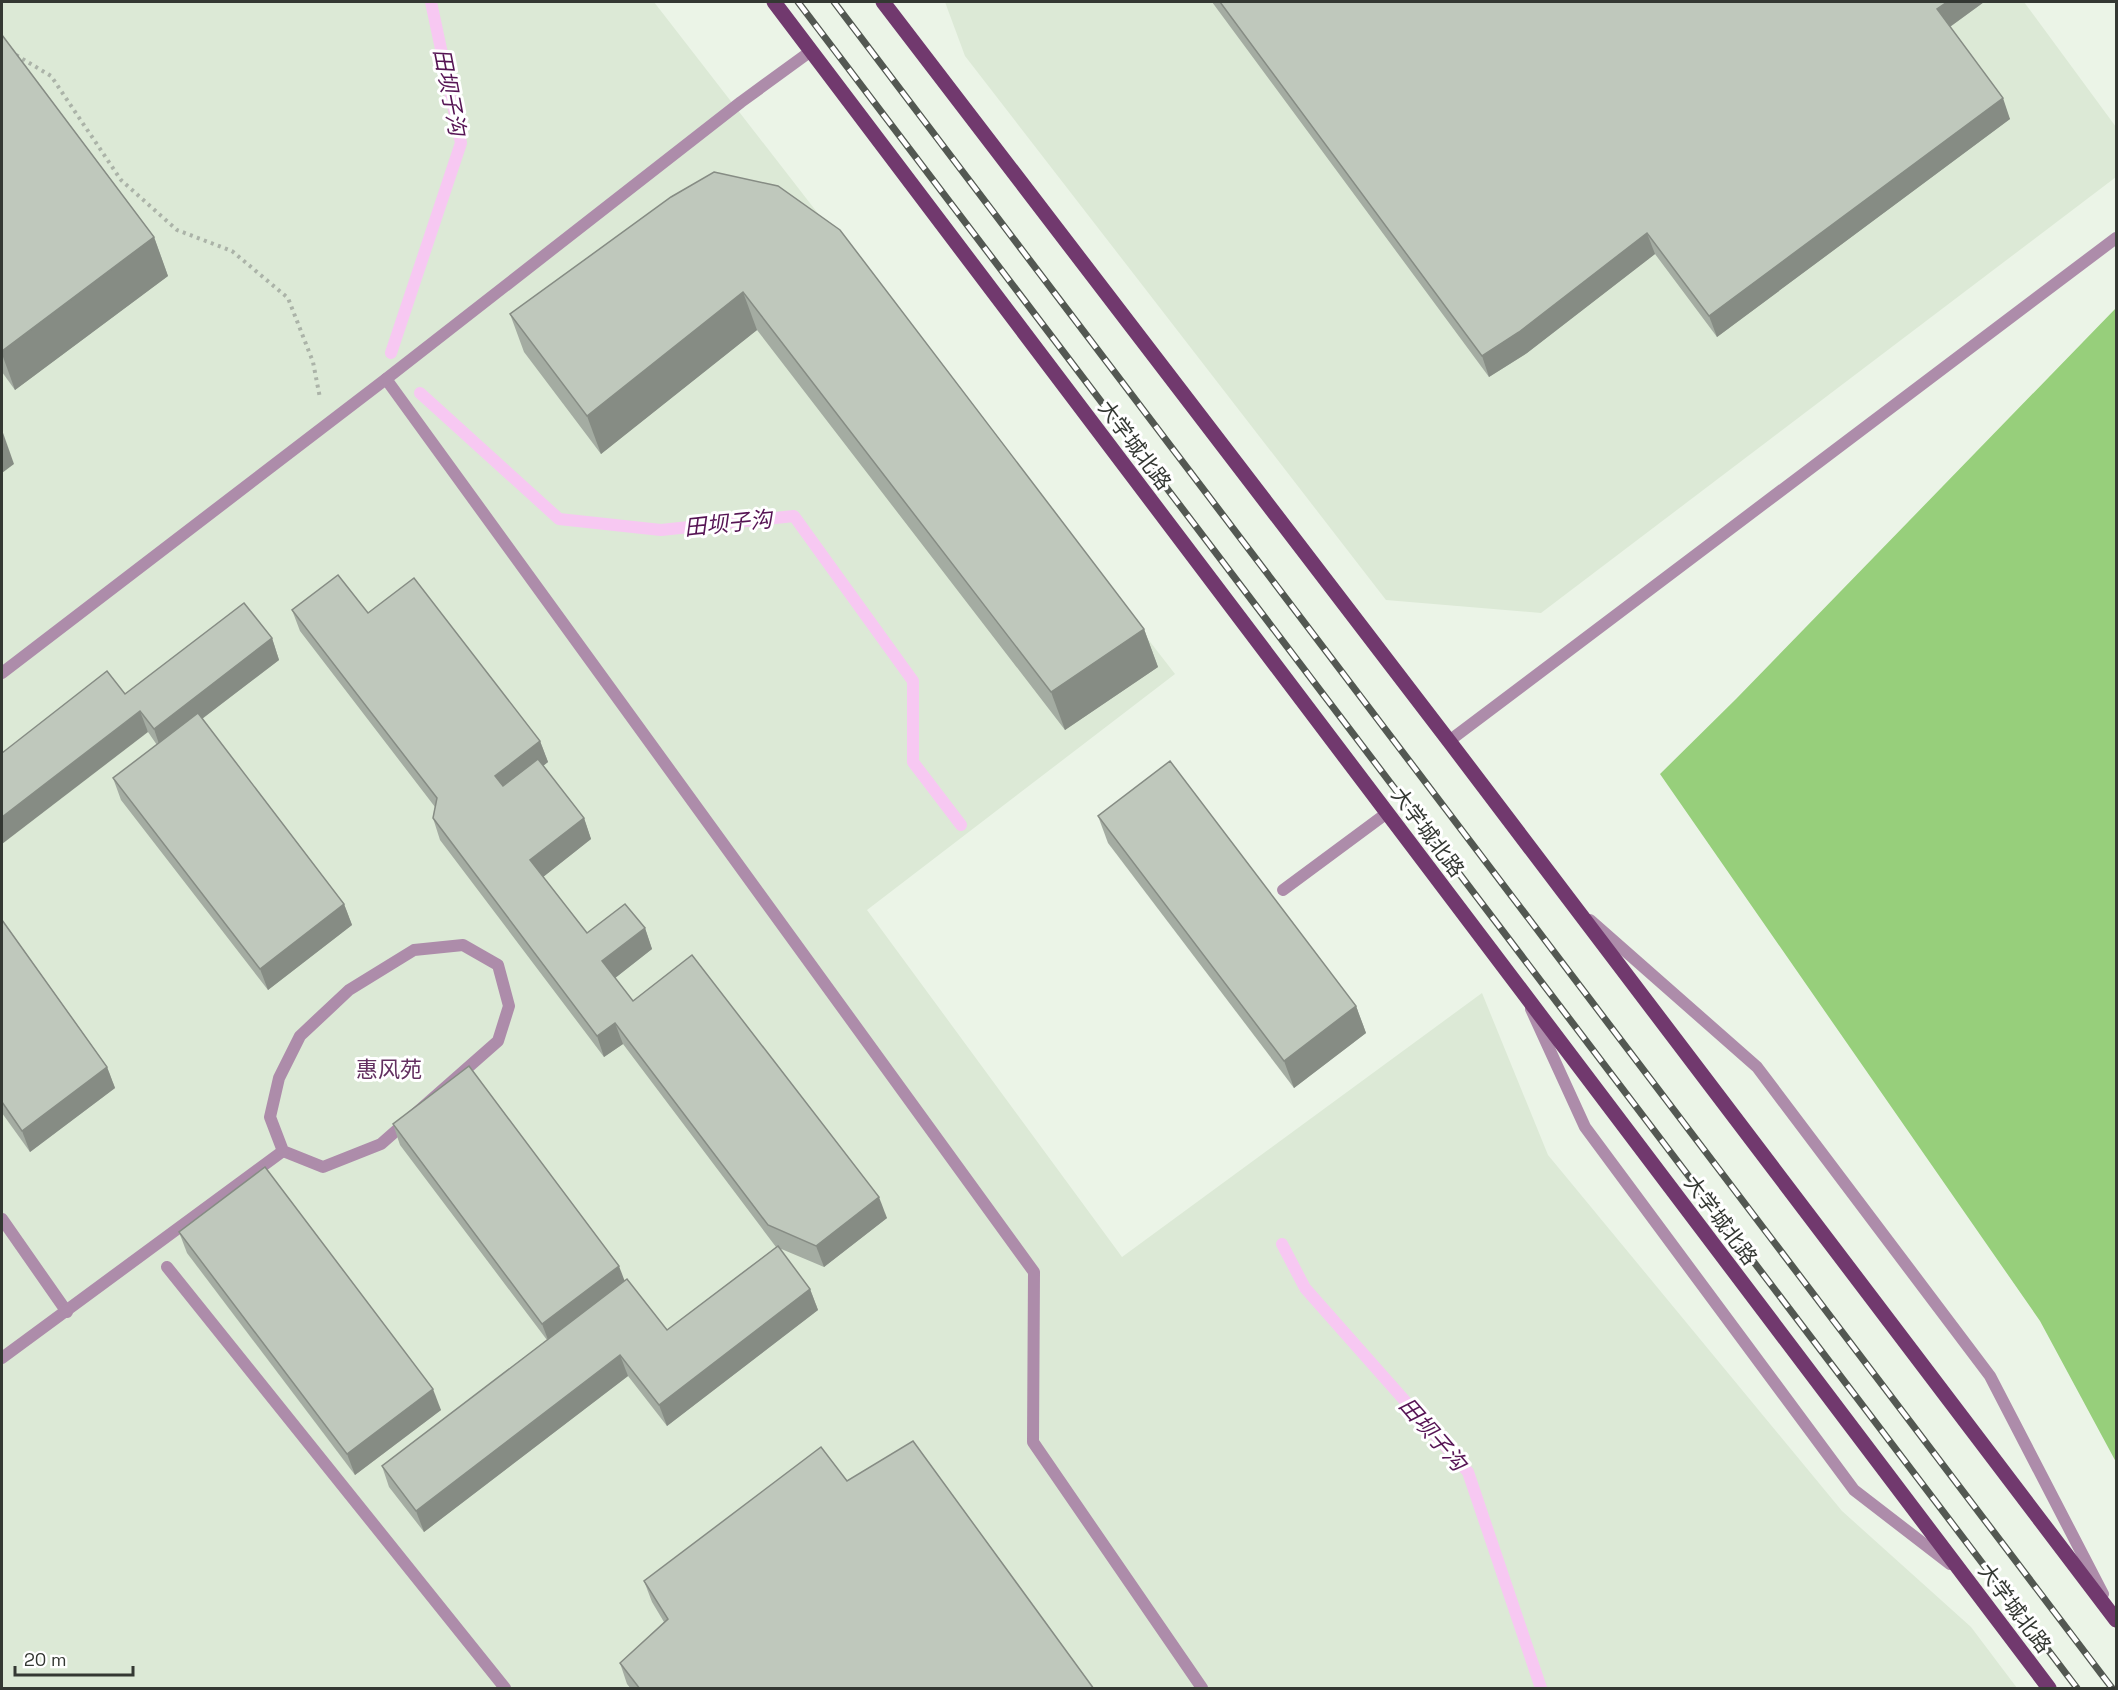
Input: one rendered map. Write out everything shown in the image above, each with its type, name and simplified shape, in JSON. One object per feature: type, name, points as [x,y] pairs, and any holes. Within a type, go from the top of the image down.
[{"type":"main road","name":"大学城北路","points":[[774,2],[2049,1689]]},
{"type":"main road","points":[[883,2],[1449,741],[2116,1620]]},
{"type":"street","points":[[2,673],[386,379],[741,102],[811,51]]},
{"type":"street","points":[[1449,741],[2116,238]]},
{"type":"street","points":[[386,379],[1034,1272],[1033,1442],[1202,1689]]},
{"type":"street","points":[[1283,890],[1387,813]]},
{"type":"street","points":[[1573,905],[1757,1067],[1990,1376],[2116,1620]]},
{"type":"street","points":[[463,945],[498,965],[509,1006],[498,1041],[398,1129],[381,1143],[323,1167],[283,1151],[270,1116],[279,1078],[300,1036],[349,990],[414,950],[463,945]]},
{"type":"street","points":[[1523,992],[1585,1127],[1854,1490],[1962,1572]]},
{"type":"street","points":[[2,1358],[283,1151]]},
{"type":"street","points":[[2,1219],[67,1312]]},
{"type":"street","points":[[167,1268],[505,1689]]},
{"type":"path","points":[[11,52],[51,76],[121,180],[177,230],[232,251],[288,298],[313,362],[325,426]]},
{"type":"shaded area","points":[[2,2],[654,2],[1175,674],[867,910],[1122,1257],[1482,993],[1548,1155],[1842,1511],[1971,1627],[2017,1688],[2,1688]]},
{"type":"shaded area","points":[[945,2],[2024,2],[2116,127],[2116,177],[1541,613],[1386,600],[965,56]]},
{"type":"green space","points":[[2116,308],[2116,1462],[2040,1321],[1660,774],[1736,699]]},
{"type":"building","points":[[1220,2],[1947,2],[1937,9],[2003,98],[1709,316],[1647,233],[1519,332],[1482,356]]},
{"type":"building","points":[[2,35],[154,237],[2,351]]},
{"type":"building","points":[[714,172],[778,186],[840,230],[1144,629],[1051,692],[743,292],[587,416],[510,314],[671,197]]},
{"type":"building","points":[[338,575],[368,613],[414,578],[540,741],[495,776],[503,786],[538,759],[584,818],[530,860],[587,933],[625,904],[645,928],[602,961],[633,1001],[692,955],[879,1197],[816,1246],[768,1225],[615,1023],[597,1036],[433,818],[437,798],[292,610]]},
{"type":"building","points":[[244,603],[272,638],[154,729],[140,711],[2,817],[2,753],[107,671],[125,694]]},
{"type":"building","points":[[198,713],[344,904],[260,969],[113,778]]},
{"type":"building","points":[[1170,761],[1356,1006],[1284,1061],[1098,816]]},
{"type":"building","points":[[2,920],[107,1067],[22,1131],[2,1102]]},
{"type":"building","points":[[469,1066],[619,1266],[542,1324],[393,1124]]},
{"type":"building","points":[[265,1167],[433,1389],[347,1454],[179,1232]]},
{"type":"building","points":[[778,1246],[810,1289],[659,1405],[620,1355],[416,1511],[382,1466],[627,1279],[667,1330]]},
{"type":"building","points":[[913,1441],[1094,1689],[640,1689],[620,1663],[668,1619],[644,1581],[821,1447],[847,1481]]},
{"type":"waterway","name":"田坝子沟","points":[[391,353],[461,143],[431,2]]},
{"type":"waterway","name":"田坝子沟","points":[[420,393],[559,519],[661,530],[794,516],[913,681],[913,762],[961,825]]},
{"type":"waterway","name":"田坝子沟","points":[[1282,1244],[1305,1288],[1468,1472],[1541,1688]]},
{"type":"railway","points":[[798,2],[2077,1688]]},
{"type":"railway","points":[[834,2],[2112,1688]]},
{"type":"district","name":"惠风苑","points":[[389,1069]]}]
